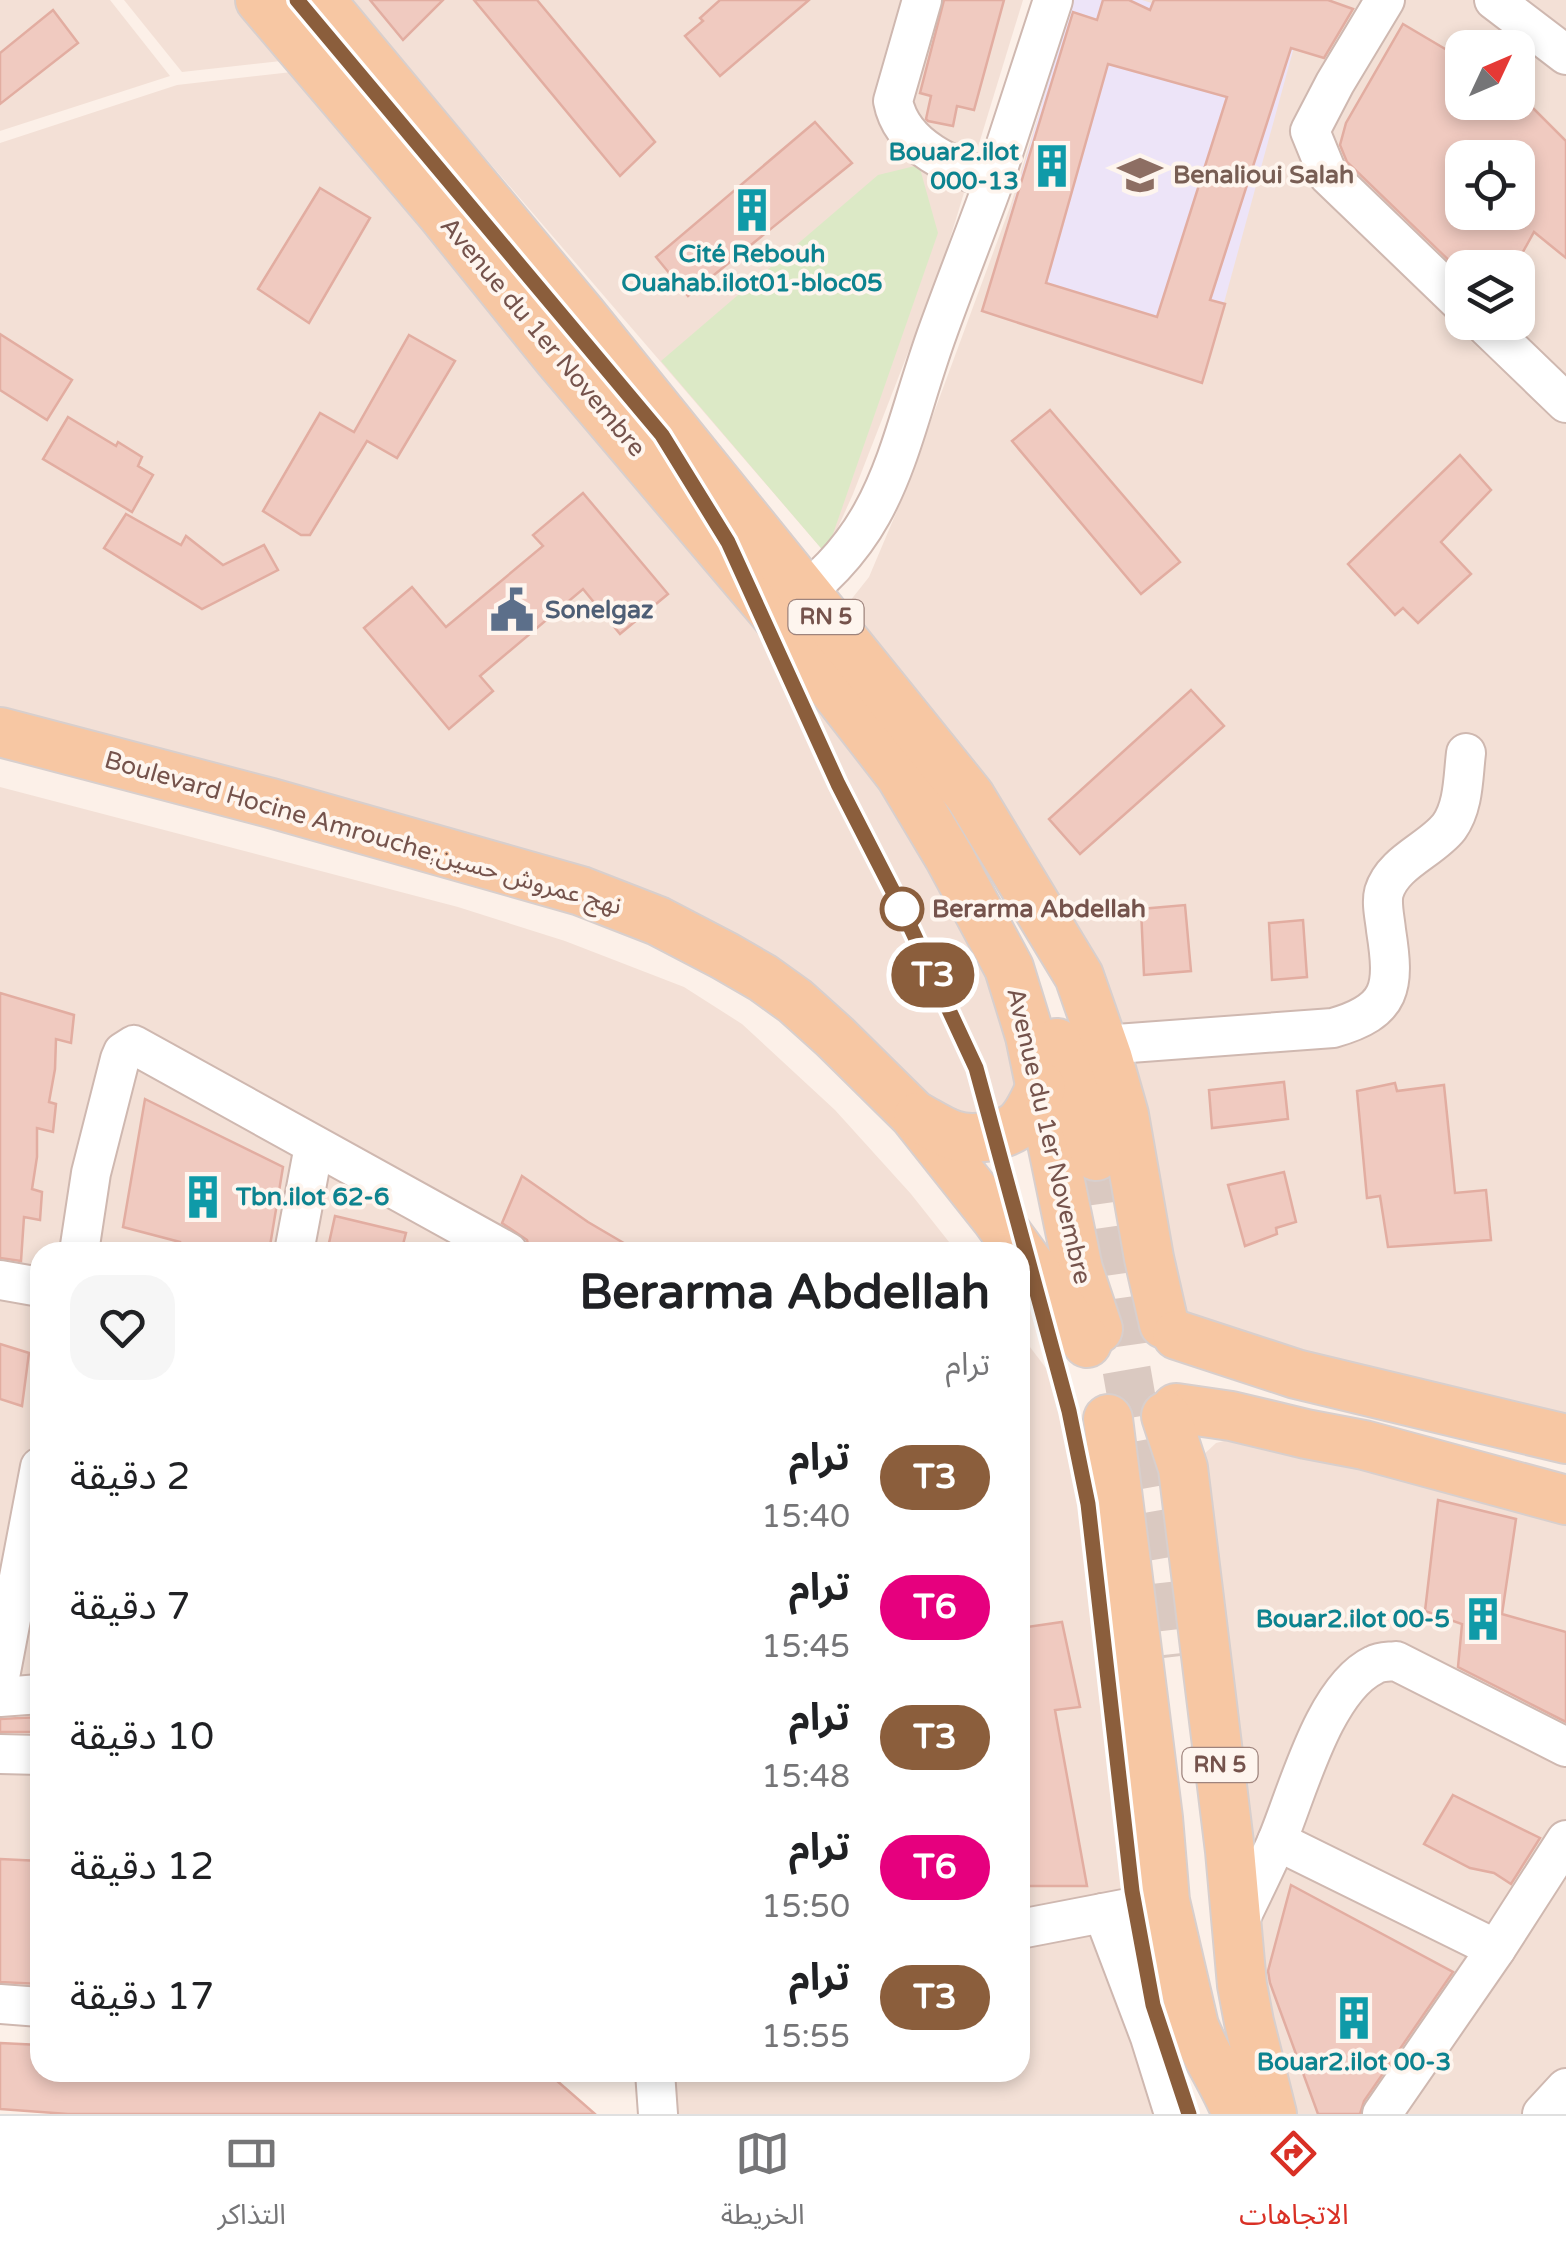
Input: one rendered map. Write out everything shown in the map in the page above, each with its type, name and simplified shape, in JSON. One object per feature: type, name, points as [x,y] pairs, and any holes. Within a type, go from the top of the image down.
[{"type":"main road","name":"Avenue du 1er Novembre","points":[[260,0],[570,372],[970,796],[1080,976],[1124,1115],[1150,1258],[1171,1329]]},
{"type":"main road","name":"Avenue du 1er Novembre","points":[[320,0],[582,315],[790,603],[950,857],[1009,968],[1030,1036],[1078,1268],[1088,1350]]},
{"type":"main road","name":"Boulevard Hocine Amrouche;نهج عمروش حسين","points":[[0,732],[426,846],[581,892],[658,921],[763,978],[835,1036],[914,1115],[1012,1242]]},
{"type":"main road","name":"Boulevard Hocine Amrouche;نهج عمروش حسين","points":[[0,764],[526,906],[651,952],[756,1010],[807,1049],[867,1106],[981,1242]]},
{"type":"main road","name":"RN 5","points":[[900,775],[978,870],[1006,912],[1027,958],[1096,1156],[1074,1034],[1058,977],[1014,867]]},
{"type":"main road","points":[[914,1115],[954,1136],[994,1135],[1016,1126],[1040,1087]]},
{"type":"main road","name":"Boulevard Hocine Amrouche;نهج عمروش حسين","points":[[1030,1267],[1088,1350]]},
{"type":"main road","points":[[1030,1303],[1088,1350]]},
{"type":"main road","points":[[1171,1329],[1185,1348],[1190,1364],[1185,1395],[1171,1412],[1152,1423],[1137,1426],[1108,1419],[1086,1395],[1088,1350],[1110,1321],[1138,1315],[1296,1374],[1566,1439]]},
{"type":"main road","name":"RN 5","points":[[1171,1412],[1183,1468],[1230,1851],[1245,2002],[1249,2096]]},
{"type":"main road","points":[[1171,1412],[1231,1416],[1364,1445],[1566,1500]]},
{"type":"main road","name":"RN 5","points":[[1108,1419],[1156,1798],[1165,1901],[1200,2041],[1249,2096]]},
{"type":"main road","name":"RN 5","points":[[1172,1657],[1185,1716],[1227,2000],[1239,2038],[1249,2096],[1210,2032],[1200,1984],[1168,1722],[1172,1657]]},
{"type":"street","points":[[922,0],[893,101],[896,114],[902,128],[919,144],[956,168],[994,181]]},
{"type":"street","points":[[790,603],[841,559],[883,495],[902,449],[936,336],[994,181],[1053,0]]},
{"type":"street","points":[[1385,0],[1310,132],[1328,174],[1445,288]]},
{"type":"street","points":[[1494,0],[1566,55]]},
{"type":"street","points":[[1501,340],[1566,403]]},
{"type":"street","points":[[1103,1044],[1333,1028],[1358,1021],[1375,1010],[1388,990],[1392,966],[1384,892],[1393,876],[1450,826],[1460,802],[1466,752]]},
{"type":"street","points":[[81,1242],[96,1154],[120,1059],[134,1045],[490,1242]]},
{"type":"street","points":[[296,1242],[314,1146]]},
{"type":"street","points":[[0,1280],[30,1286]]},
{"type":"street","points":[[0,1677],[30,1520]]},
{"type":"street","points":[[1236,1926],[1277,1841],[1327,1716],[1358,1674],[1378,1662],[1396,1661],[1412,1668],[1566,1747]]},
{"type":"street","points":[[0,1697],[30,1695]]},
{"type":"street","points":[[0,1754],[30,1755]]},
{"type":"street","points":[[1382,2114],[1566,1840]]},
{"type":"street","points":[[1277,1841],[1496,1949]]},
{"type":"street","points":[[1030,1927],[1165,1901]]},
{"type":"street","points":[[1103,1913],[1150,2037],[1174,2114]]},
{"type":"street","points":[[0,2004],[30,2006]]},
{"type":"street","points":[[656,2082],[658,2114]]},
{"type":"street","points":[[1542,2114],[1566,2088]]},
{"type":"shaded area","points":[[0,0],[110,0],[170,76],[0,131]]},
{"type":"shaded area","points":[[124,0],[241,0],[290,60],[182,72]]},
{"type":"shaded area","points":[[353,0],[1023,0],[941,268],[826,554],[426,89]]},
{"type":"shaded area","name":"Benalioui Salah","points":[[1072,0],[1142,0],[1294,47],[1202,383],[982,311]]},
{"type":"shaded area","points":[[1074,0],[1566,0],[1566,403],[1500,340],[1535,340],[1535,250],[1445,250],[1445,286],[1302,130],[1445,296],[1445,340],[1487,340],[1566,416],[1566,1435],[1186,1323],[1137,1112],[835,620],[869,577],[902,499],[1010,207]]},
{"type":"shaded area","points":[[301,71],[888,781],[985,959],[1025,1083],[1014,1108],[958,1122],[780,972],[0,724],[0,143],[177,85]]},
{"type":"shaded area","points":[[0,787],[458,907],[565,941],[684,987],[742,1024],[835,1110],[949,1242],[504,1242],[127,1032],[74,1242],[30,1242],[30,1274],[0,1269]]},
{"type":"shaded area","points":[[134,1055],[305,1150],[288,1242],[96,1242]]},
{"type":"shaded area","points":[[321,1160],[469,1242],[306,1242]]},
{"type":"shaded area","points":[[0,1291],[30,1296],[30,1472],[0,1631]]},
{"type":"shaded area","points":[[1030,1347],[1081,1414],[1095,1479],[1153,1907],[1030,1920]]},
{"type":"shaded area","points":[[1236,1438],[1566,1512],[1566,2080],[1535,2114],[1289,2114],[1268,2073],[1200,1458],[1216,1443]]},
{"type":"shaded area","points":[[30,1572],[30,1686],[7,1688]]},
{"type":"shaded area","points":[[0,1763],[30,1764],[30,1998],[0,1996]]},
{"type":"shaded area","points":[[1095,1925],[1169,2114],[664,2114],[664,2082],[1030,2082],[1030,1936]]},
{"type":"green space","points":[[919,165],[938,233],[826,554],[661,361],[878,175]]},
{"type":"building","points":[[370,0],[443,0],[403,40]]},
{"type":"building","points":[[474,0],[537,0],[655,142],[620,176]]},
{"type":"building","points":[[720,0],[809,0],[720,76],[685,36]]},
{"type":"building","points":[[944,0],[1004,0],[974,110],[957,106],[953,126],[926,119],[931,96],[920,93]]},
{"type":"building","name":"Benalioui Salah","points":[[1103,0],[1129,0],[1150,10],[1154,0],[1328,0],[1353,9],[1324,58],[1291,48],[1210,300],[1225,304],[1202,383],[982,311],[1073,12],[1097,20]],"holes":[[[1108,64],[1227,97],[1157,317],[1046,283]]]},
{"type":"building","points":[[53,10],[78,43],[0,104],[0,53]]},
{"type":"building","points":[[1403,24],[1445,49],[1445,120],[1535,120],[1535,110],[1566,141],[1566,258],[1534,232],[1524,250],[1445,250],[1445,257],[1347,162],[1340,145],[1346,123]]},
{"type":"building","name":"Cité Rebouh Ouahab.ilot01-bloc05","points":[[815,122],[852,163],[688,296],[656,257]]},
{"type":"building","points":[[320,188],[370,218],[309,323],[258,289]]},
{"type":"building","points":[[0,334],[72,380],[47,420],[0,390]]},
{"type":"building","points":[[409,335],[455,361],[397,458],[367,441],[310,535],[301,535],[263,511],[320,413],[354,432]]},
{"type":"building","points":[[1050,410],[1180,562],[1141,594],[1012,441]]},
{"type":"building","points":[[68,417],[142,457],[138,466],[153,475],[132,512],[43,459]]},
{"type":"building","points":[[1460,455],[1491,490],[1441,542],[1471,574],[1418,623],[1403,608],[1395,615],[1348,564]]},
{"type":"building","name":"Sonelgaz","points":[[583,493],[668,594],[620,634],[583,589],[480,676],[493,691],[449,729],[364,628],[412,587],[446,627],[543,546],[533,535]]},
{"type":"building","points":[[126,514],[181,545],[186,536],[223,565],[264,545],[278,570],[202,609],[104,548]]},
{"type":"building","points":[[1191,690],[1224,726],[1080,854],[1049,819]]},
{"type":"building","points":[[1185,905],[1191,971],[1144,975],[1141,909]]},
{"type":"building","points":[[1303,920],[1307,977],[1272,980],[1269,923]]},
{"type":"building","points":[[0,993],[74,1015],[71,1043],[56,1039],[49,1102],[56,1104],[53,1132],[37,1128],[32,1189],[42,1192],[40,1220],[24,1217],[21,1261],[0,1258]]},
{"type":"building","points":[[1284,1082],[1288,1119],[1212,1128],[1209,1090]]},
{"type":"building","points":[[1395,1083],[1397,1091],[1444,1085],[1455,1193],[1486,1190],[1491,1240],[1388,1247],[1380,1196],[1367,1198],[1357,1091]]},
{"type":"building","name":"Tbn.ilot 62-6","points":[[145,1099],[283,1167],[271,1242],[180,1242],[123,1227]]},
{"type":"building","points":[[1284,1172],[1296,1222],[1276,1228],[1277,1234],[1245,1246],[1228,1185]]},
{"type":"building","points":[[522,1176],[622,1242],[528,1242],[502,1223]]},
{"type":"building","points":[[335,1216],[406,1233],[404,1242],[329,1242]]},
{"type":"building","points":[[0,1344],[29,1353],[22,1406],[0,1399]]},
{"type":"building","name":"Bouar2.ilot 00-5","points":[[1438,1500],[1516,1519],[1502,1614],[1566,1632],[1566,1722],[1458,1667],[1462,1624],[1425,1611]]},
{"type":"building","points":[[1062,1622],[1080,1707],[1055,1710],[1087,1886],[1030,1886],[1030,1627]]},
{"type":"building","points":[[30,1718],[30,1732],[0,1732],[0,1719]]},
{"type":"building","points":[[1453,1795],[1540,1838],[1511,1884],[1424,1844]]},
{"type":"building","points":[[0,1859],[30,1860],[30,1984],[0,1982]]},
{"type":"building","name":"Bouar2.ilot 00-3","points":[[1291,1885],[1453,1972],[1364,2101],[1360,2114],[1318,2114],[1270,1983],[1268,1971]]},
{"type":"building","points":[[0,2043],[30,2044],[30,2082],[558,2082],[595,2114],[68,2114],[0,2109]]},
{"type":"tunnel","points":[[1096,1156],[1124,1355],[1163,1577],[1172,1657]]},
{"type":"tram line","points":[[297,0],[663,435],[728,542],[976,1068],[1023,1242]]},
{"type":"tram line","name":"T3","points":[[297,0],[662,435],[728,542],[838,784],[976,1068],[1023,1242]]},
{"type":"tram line","points":[[1030,1267],[1069,1411],[1088,1504],[1132,1891],[1153,2005],[1189,2114]]},
{"type":"tram line","name":"T3","points":[[1030,1267],[1069,1411],[1088,1504],[1132,1891],[1153,2005],[1189,2114]]},
{"type":"place","name":"Bouar2.ilot 000-13","points":[[1052,166]]},
{"type":"place","name":"Benalioui Salah","points":[[1140,175]]},
{"type":"place","name":"Cité Rebouh Ouahab.ilot01-bloc05","points":[[752,210]]},
{"type":"place","name":"Sonelgaz","points":[[512,610]]},
{"type":"place","name":"Berarma Abdellah","points":[[902,909]]},
{"type":"place","name":"Tbn.ilot 62-6","points":[[203,1197]]},
{"type":"place","name":"Bouar2.ilot 00-5","points":[[1483,1619]]},
{"type":"place","name":"Bouar2.ilot 00-3","points":[[1354,2018]]}]
